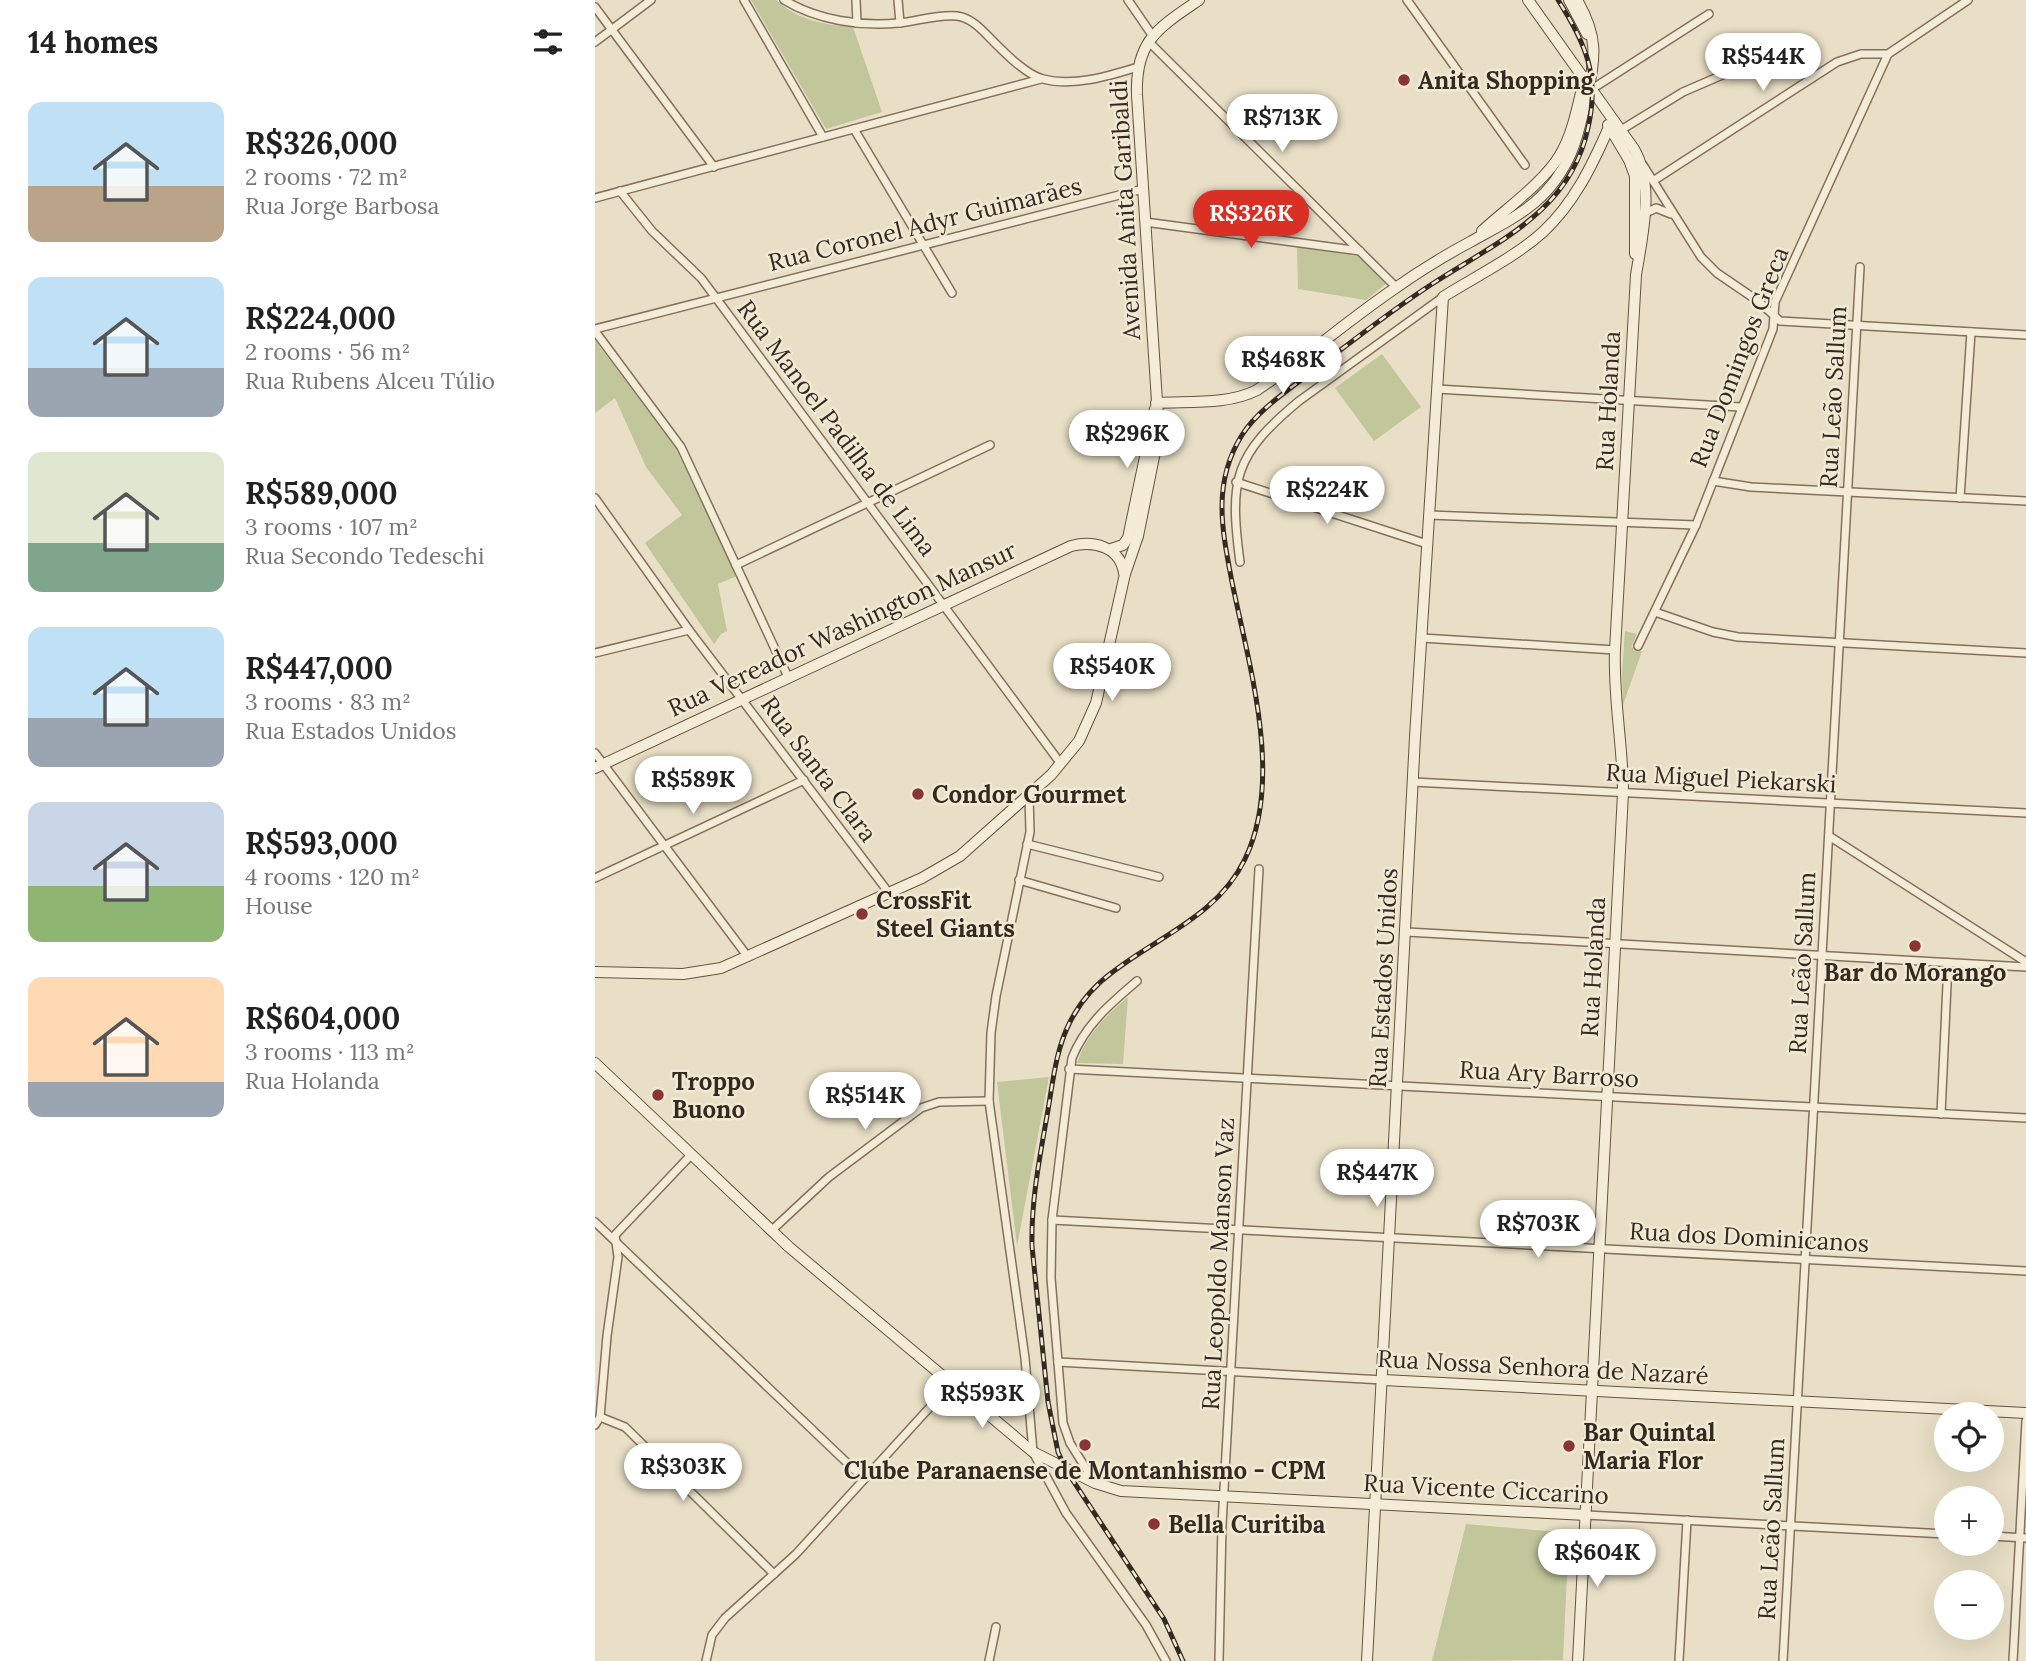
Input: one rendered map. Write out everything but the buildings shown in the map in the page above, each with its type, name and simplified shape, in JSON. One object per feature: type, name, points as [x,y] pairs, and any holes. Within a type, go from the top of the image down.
[{"type":"main road","points":[[1150,38],[1199,0]]},
{"type":"main road","points":[[1528,0],[1621,130],[1634,158]]},
{"type":"main road","points":[[1156,403],[1239,398],[1257,390],[1397,287],[1520,215],[1549,187],[1570,155],[1578,136],[1590,86],[1589,44],[1573,0]]},
{"type":"main road","name":"Avenida Anita Garibaldi","points":[[595,972],[694,973],[721,968],[932,873],[960,856],[1029,795],[1061,764],[1079,741],[1091,717],[1125,574],[1137,536],[1159,432],[1137,95],[1138,67],[1150,38]]},
{"type":"main road","points":[[1590,86],[1609,127],[1634,158]]},
{"type":"main road","points":[[1472,241],[1549,170],[1560,154],[1590,86]]},
{"type":"main road","points":[[1583,112],[1591,105],[1600,107]]},
{"type":"main road","points":[[1443,298],[1525,246],[1559,215],[1584,180],[1609,127]]},
{"type":"main road","name":"Rua Holanda","points":[[1579,1661],[1623,793],[1622,752],[1614,687],[1636,275],[1643,214],[1644,183],[1634,158]]},
{"type":"main road","name":"Rua Holanda","points":[[1634,158],[1636,275]]},
{"type":"main road","name":"Rua Estados Unidos","points":[[1367,1661],[1413,782],[1443,298]]},
{"type":"main road","name":"Avenida Anita Garibaldi","points":[[1111,550],[1123,545],[1128,538],[1156,403]]},
{"type":"main road","name":"Rua Vereador Washington Mansur","points":[[599,766],[1071,546],[1088,544],[1111,550]]},
{"type":"main road","points":[[1111,550],[1121,560],[1125,574]]},
{"type":"main road","name":"Rua Vicente Ciccarino","points":[[595,1063],[771,1231],[951,1384],[1033,1452],[1095,1483],[1121,1492],[1586,1515]]},
{"type":"main road","name":"Rua Nossa Senhora de Nazaré","points":[[1383,1380],[2026,1413]]},
{"type":"street","points":[[595,42],[651,0]]},
{"type":"street","points":[[744,0],[823,137]]},
{"type":"street","points":[[784,0],[816,13],[857,23],[900,23],[950,16],[965,18],[974,23],[1013,60],[1041,79]]},
{"type":"street","points":[[856,0],[857,23]]},
{"type":"street","points":[[898,0],[900,23]]},
{"type":"street","points":[[1128,0],[1150,38],[1397,287]]},
{"type":"street","points":[[1408,0],[1525,165]]},
{"type":"street","points":[[1653,181],[1837,62],[1861,54],[1888,54],[1968,0]]},
{"type":"street","points":[[595,7],[714,166]]},
{"type":"street","points":[[1590,86],[1709,14]]},
{"type":"street","name":"Rua Domingos Greca","points":[[1638,646],[1696,526],[1773,329],[1775,303],[1888,54]]},
{"type":"street","points":[[595,198],[1041,79],[1084,80],[1138,67]]},
{"type":"street","points":[[1621,130],[1683,92],[1727,73]]},
{"type":"street","points":[[854,129],[952,293]]},
{"type":"street","points":[[1634,158],[1653,181],[1695,250],[1708,266],[1758,301],[1774,317],[1787,322],[2026,335]]},
{"type":"street","name":"Rua Coronel Adyr Guimarães","points":[[595,330],[1143,189]]},
{"type":"street","name":"Rua Manoel Padilha de Lima","points":[[620,191],[652,231],[701,278],[1061,764]]},
{"type":"street","points":[[1643,214],[1656,208],[1675,218]]},
{"type":"street","points":[[1145,222],[1360,251]]},
{"type":"street","name":"Rua Leão Sallum","points":[[1783,1661],[1860,267]]},
{"type":"street","points":[[1240,562],[1234,512],[1236,482],[1246,457],[1283,414],[1340,370],[1443,298]]},
{"type":"street","points":[[595,330],[681,447],[788,677]]},
{"type":"street","points":[[1960,498],[1971,332]]},
{"type":"street","points":[[1437,389],[1741,407]]},
{"type":"street","points":[[736,565],[990,445]]},
{"type":"street","points":[[1713,481],[1751,487],[2026,501]]},
{"type":"street","points":[[1236,482],[1427,544]]},
{"type":"street","name":"Rua Santa Clara","points":[[595,498],[689,630],[889,893]]},
{"type":"street","points":[[595,512],[604,511]]},
{"type":"street","points":[[1429,515],[1696,526]]},
{"type":"street","points":[[1655,612],[1713,632],[1738,637],[2026,653]]},
{"type":"street","points":[[595,653],[689,630]]},
{"type":"street","points":[[1422,638],[1615,650]]},
{"type":"street","points":[[595,753],[599,766],[664,845],[748,957]]},
{"type":"street","points":[[595,878],[804,780]]},
{"type":"street","name":"Rua Miguel Piekarski","points":[[1413,782],[2026,813]]},
{"type":"street","points":[[1029,795],[1031,824],[994,1008],[989,1101],[1025,1358],[1033,1452],[1066,1513],[1146,1625],[1166,1661]]},
{"type":"street","points":[[1829,836],[2026,962]]},
{"type":"street","points":[[1027,844],[1159,877]]},
{"type":"street","name":"Rua Leopoldo Manson Vaz","points":[[1219,1661],[1224,1497],[1259,869]]},
{"type":"street","points":[[1019,880],[1116,908]]},
{"type":"street","points":[[1407,932],[2026,967]]},
{"type":"street","points":[[1941,1114],[1948,963]]},
{"type":"street","points":[[1095,1483],[1070,1443],[1063,1423],[1051,1278],[1052,1220],[1069,1069],[1077,1045],[1096,1019],[1137,981]]},
{"type":"street","name":"Rua Ary Barroso","points":[[1069,1069],[2026,1118]]},
{"type":"street","points":[[771,1231],[829,1177],[921,1108],[939,1102],[989,1101]]},
{"type":"street","points":[[595,1425],[600,1417],[618,1257],[614,1241],[617,1231],[691,1155]]},
{"type":"street","name":"Rua dos Dominicanos","points":[[1052,1220],[2026,1271]]},
{"type":"street","points":[[595,1222],[864,1479]]},
{"type":"street","name":"Rua Nossa Senhora de Nazaré","points":[[1058,1362],[1383,1380]]},
{"type":"street","points":[[705,1661],[718,1626],[774,1574],[951,1384]]},
{"type":"street","points":[[600,1417],[625,1427],[774,1574]]},
{"type":"street","points":[[2013,1661],[2023,1538],[2026,1421]]},
{"type":"street","name":"Rua Vicente Ciccarino","points":[[1586,1515],[1934,1533]]},
{"type":"street","points":[[1679,1661],[1686,1520]]},
{"type":"street","points":[[2004,1537],[2023,1538]]},
{"type":"street","points":[[989,1661],[996,1627]]},
{"type":"green space","points":[[751,0],[776,0],[793,12],[812,20],[853,27],[882,112],[826,129]]},
{"type":"green space","points":[[1297,247],[1362,257],[1387,283],[1366,300],[1298,289]]},
{"type":"green space","points":[[595,340],[676,449],[737,576],[718,584],[727,631],[721,634],[714,644],[645,543],[682,515],[646,467],[615,398],[595,413]]},
{"type":"green space","points":[[1382,354],[1421,407],[1374,441],[1335,388]]},
{"type":"green space","points":[[1625,631],[1637,634],[1631,647],[1642,651],[1623,705],[1622,674]]},
{"type":"green space","points":[[1128,997],[1123,1064],[1077,1063],[1098,1027]]},
{"type":"green space","points":[[1049,1077],[1017,1246],[997,1082]]},
{"type":"green space","points":[[1466,1524],[1569,1533],[1563,1660],[1432,1661]]},
{"type":"railway","points":[[1183,1661],[1164,1619],[1066,1470],[1058,1452],[1048,1402],[1032,1246],[1037,1178],[1056,1065],[1070,1022],[1089,994],[1114,971],[1187,923],[1220,895],[1245,859],[1256,828],[1262,794],[1263,758],[1254,685],[1228,563],[1223,525],[1223,489],[1233,453],[1242,435],[1256,417],[1273,402],[1400,306],[1506,238],[1548,203],[1565,182],[1579,157],[1588,128],[1592,92],[1583,46],[1558,0]]},
{"type":"place","name":"Anita Shopping","points":[[1404,80]]},
{"type":"place","name":"Condor Gourmet","points":[[918,794]]},
{"type":"place","name":"CrossFit Steel Giants","points":[[862,914]]},
{"type":"place","name":"Bar do Morango","points":[[1915,946]]},
{"type":"place","name":"Troppo Buono","points":[[658,1095]]},
{"type":"place","name":"Clube Paranaense de Montanhismo - CPM","points":[[1085,1445]]},
{"type":"place","name":"Bar Quintal Maria Flor","points":[[1569,1446]]},
{"type":"place","name":"Bella Curitiba","points":[[1154,1524]]}]
